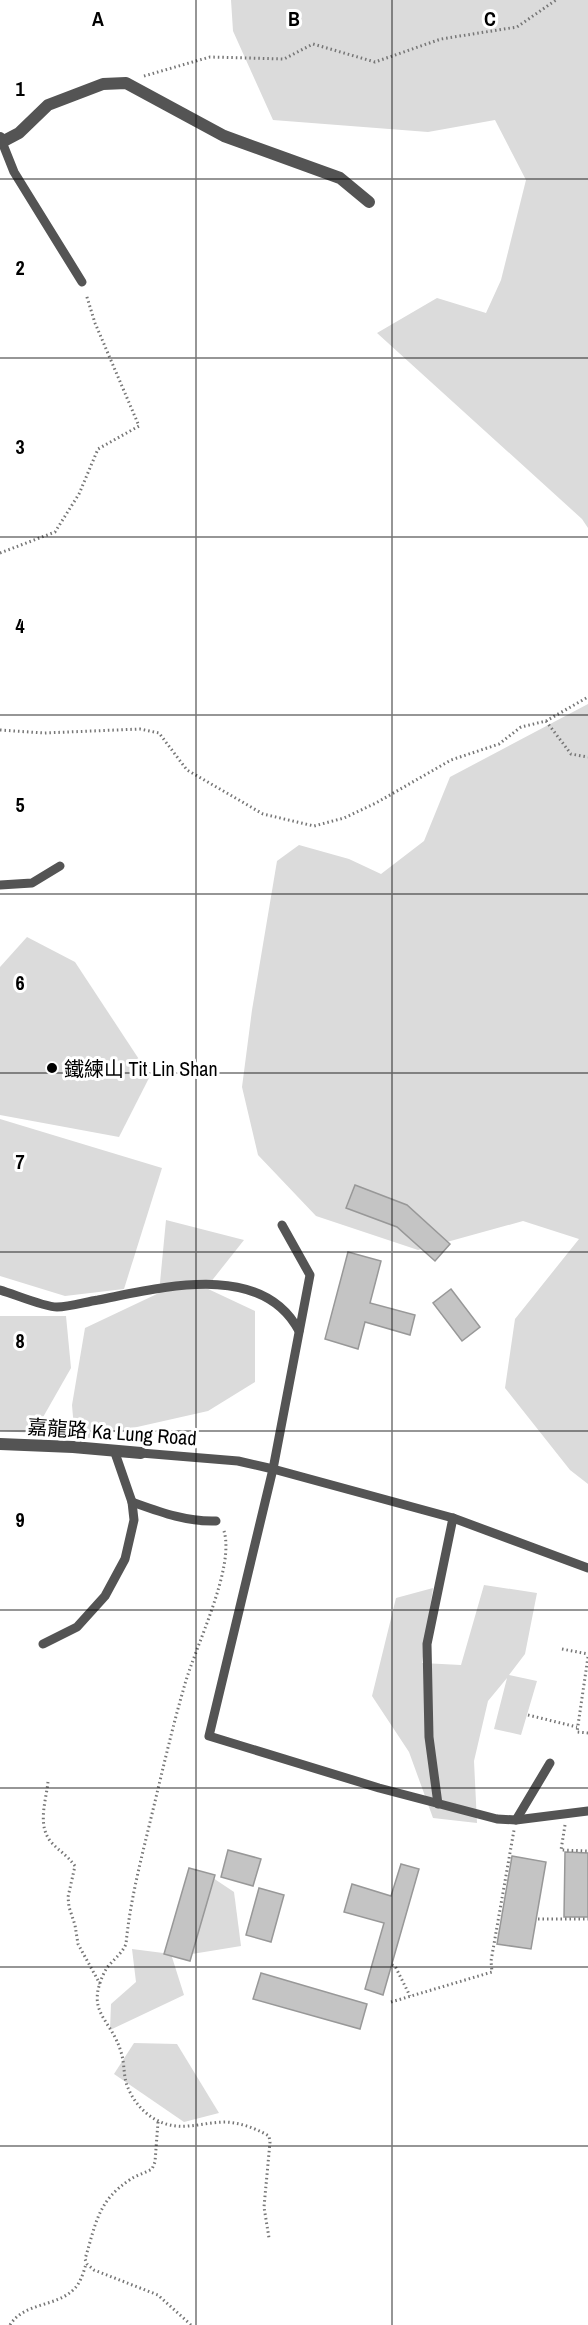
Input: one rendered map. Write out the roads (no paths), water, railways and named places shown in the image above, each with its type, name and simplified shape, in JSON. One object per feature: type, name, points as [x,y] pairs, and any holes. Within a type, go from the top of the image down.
[{"type":"street","points":[[1,140],[19,132],[48,105],[103,84],[126,83],[224,136],[340,178],[369,202]]},
{"type":"street","name":"嘉龍路 Ka Lung Road","points":[[0,1444],[141,1453]]},
{"type":"lane","points":[[1,140],[14,172],[82,282]]},
{"type":"lane","points":[[0,885],[32,884],[60,866]]},
{"type":"lane","points":[[282,1225],[310,1275],[273,1469],[209,1736],[379,1788],[497,1819],[516,1820],[588,1811]]},
{"type":"lane","points":[[0,1290],[56,1307],[179,1284],[233,1286],[260,1294],[278,1305],[292,1319],[299,1331]]},
{"type":"lane","points":[[43,1644],[77,1627],[105,1596],[125,1558],[134,1520],[132,1502],[114,1450]]},
{"type":"lane","name":"嘉龍路 Ka Lung Road","points":[[141,1453],[238,1461],[273,1469],[453,1518],[588,1568]]},
{"type":"lane","points":[[132,1502],[168,1516],[216,1521]]},
{"type":"lane","points":[[438,1804],[429,1737],[427,1644],[453,1518]]},
{"type":"lane","points":[[516,1820],[550,1763]]},
{"type":"place","name":"鐵練山 Tit Lin Shan","points":[[52,1068]]}]
